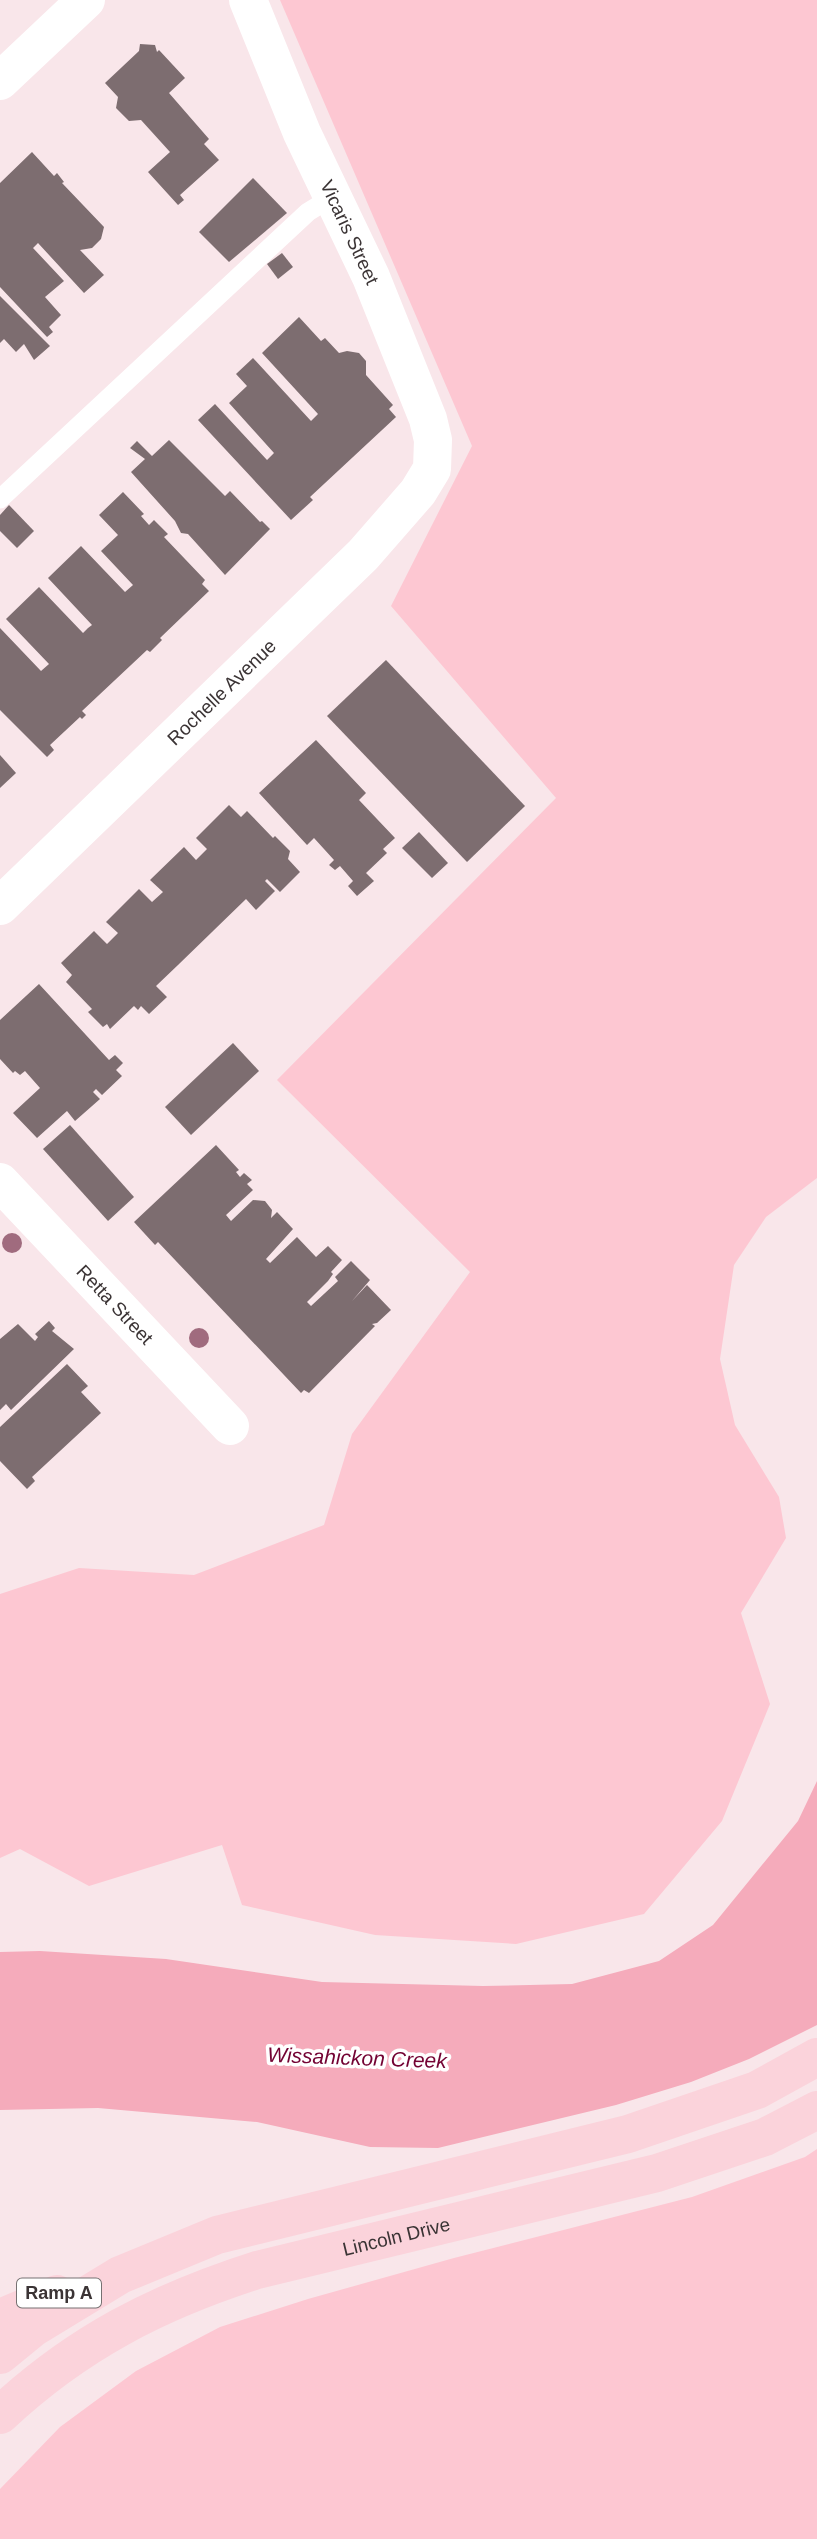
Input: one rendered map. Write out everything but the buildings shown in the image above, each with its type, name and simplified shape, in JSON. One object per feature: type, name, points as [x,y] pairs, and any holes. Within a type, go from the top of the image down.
[{"type":"main road","points":[[0,2355],[33,2328],[120,2275],[216,2235],[602,2141],[677,2119],[757,2090],[817,2057]]},
{"type":"main road","name":"Lincoln Drive","points":[[0,2416],[77,2353],[137,2316],[196,2290],[257,2270],[657,2173],[765,2137],[817,2110]]},
{"type":"main road","name":"Ramp A","points":[[0,2318],[52,2295],[120,2275]]},
{"type":"street","points":[[0,81],[86,0]]},
{"type":"street","name":"Vicaris Street","points":[[248,0],[302,133],[371,277],[428,419],[433,440],[432,469]]},
{"type":"street","name":"Rochelle Avenue","points":[[0,906],[351,567],[418,492],[432,469]]},
{"type":"street","name":"Retta Street","points":[[0,1182],[230,1426]]},
{"type":"lane","points":[[0,499],[308,212],[334,196]]},
{"type":"shaded area","points":[[280,0],[817,0],[817,1178],[766,1217],[734,1265],[720,1359],[735,1425],[779,1497],[786,1538],[741,1613],[770,1704],[722,1821],[644,1914],[516,1944],[375,1935],[242,1905],[222,1845],[89,1886],[20,1849],[0,1858],[0,1594],[79,1568],[194,1575],[324,1525],[352,1434],[470,1272],[277,1080],[556,798],[391,606],[472,446]]},
{"type":"shaded area","points":[[817,2149],[817,2539],[0,2539],[0,2489],[60,2427],[136,2371],[220,2327],[454,2258],[692,2197],[805,2157]]},
{"type":"water","name":"Wissahickon Creek","points":[[817,1781],[817,2025],[749,2059],[691,2082],[616,2105],[438,2148],[370,2147],[257,2122],[98,2108],[0,2110],[0,1952],[40,1951],[166,1959],[322,1982],[483,1986],[572,1984],[659,1961],[713,1925],[798,1821]]}]
